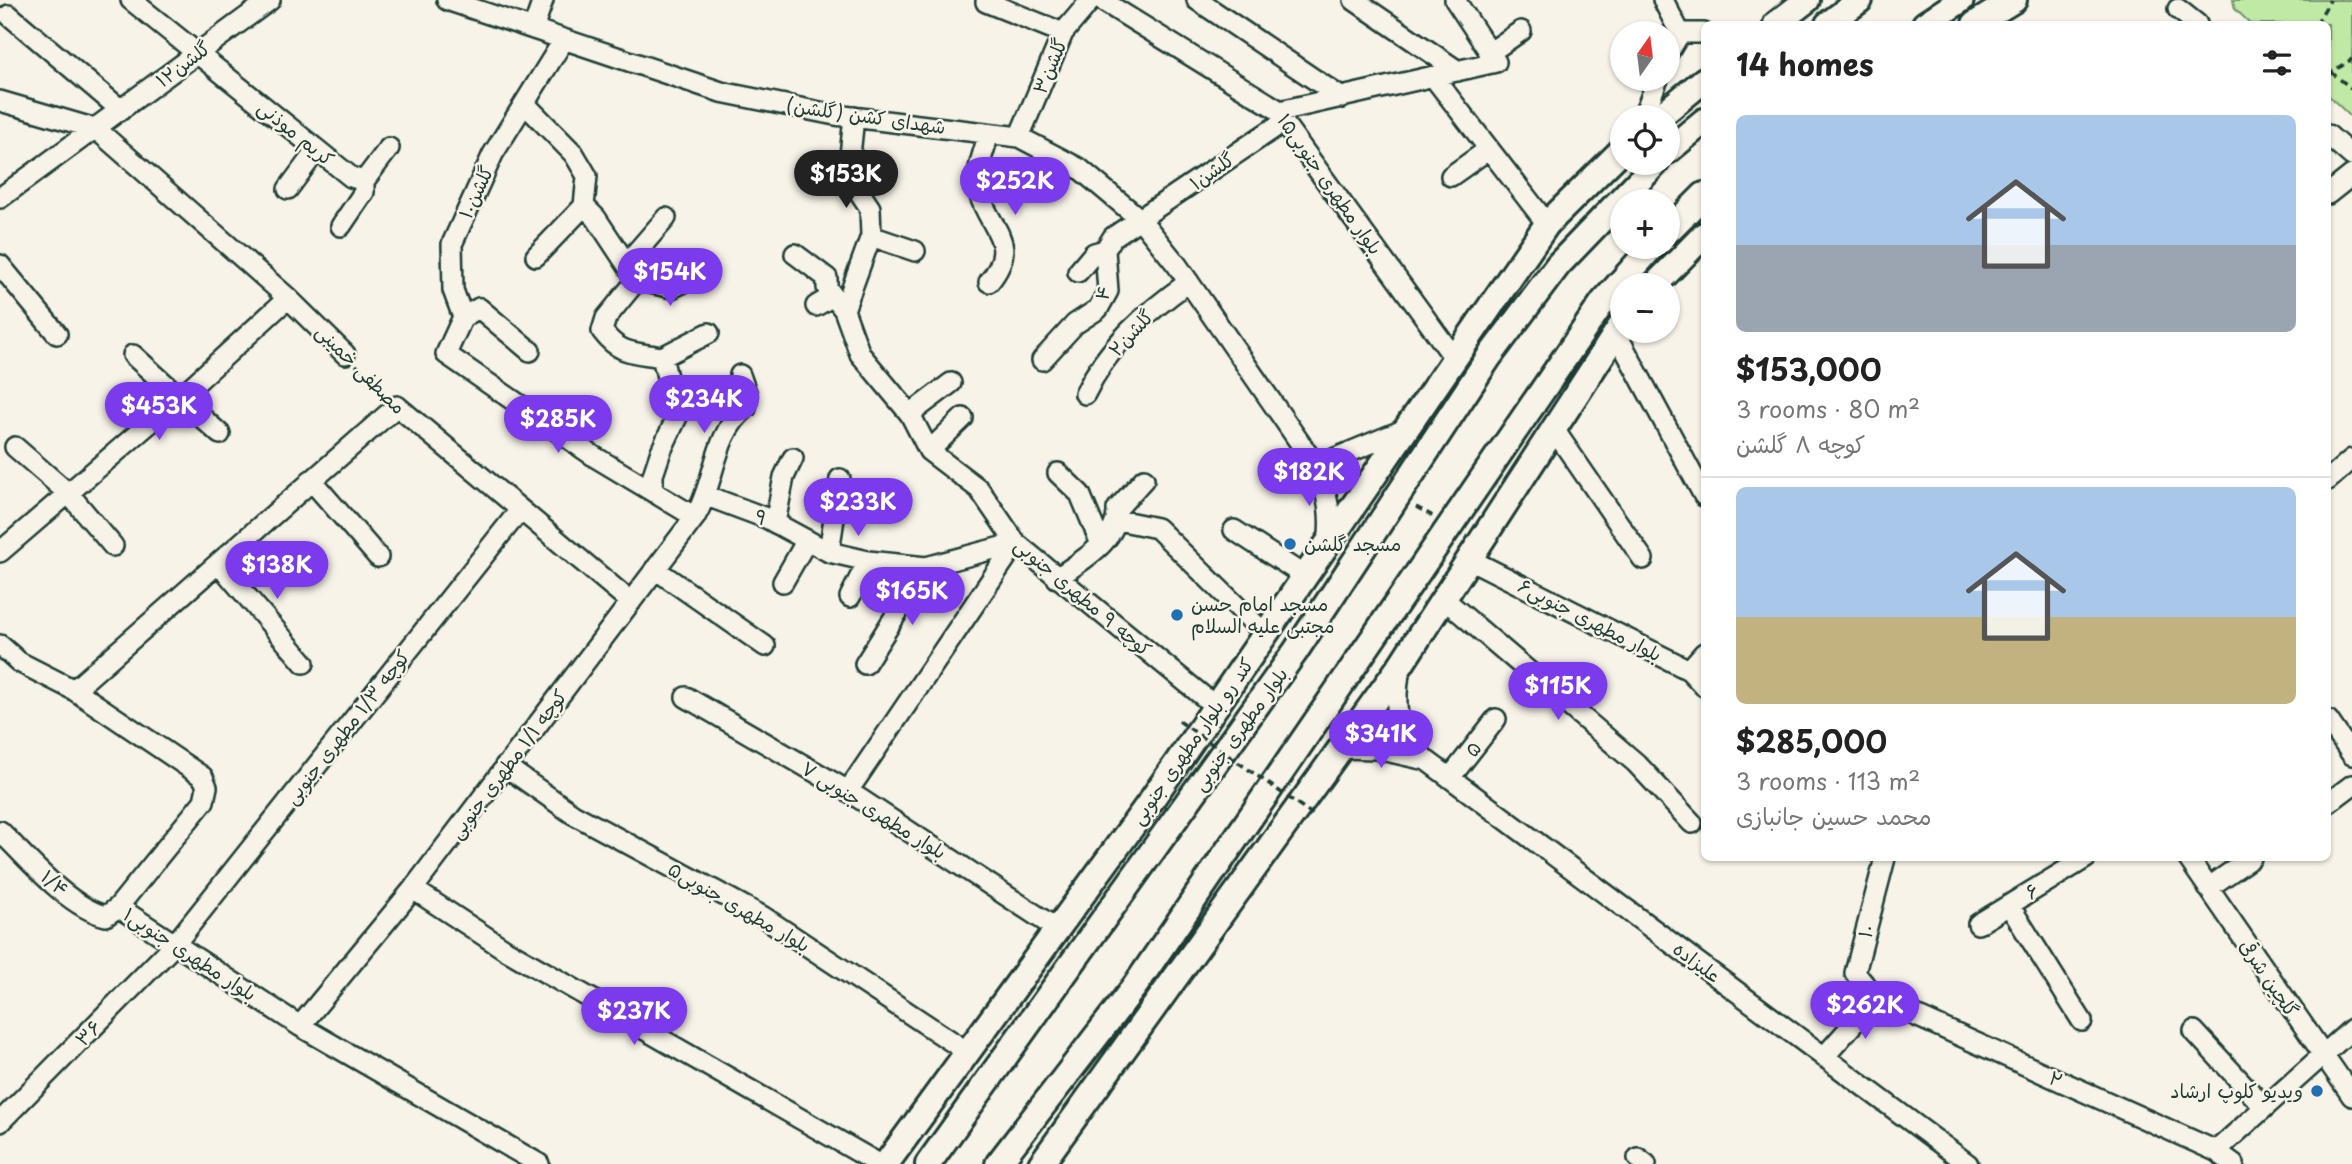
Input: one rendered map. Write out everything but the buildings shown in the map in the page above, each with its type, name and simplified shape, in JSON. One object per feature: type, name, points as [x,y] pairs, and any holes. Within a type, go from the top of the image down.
[{"type":"main road","points":[[1780,21],[1807,0]]},
{"type":"main road","points":[[1832,21],[1860,0]]},
{"type":"main road","points":[[1930,21],[1961,0]]},
{"type":"main road","points":[[1980,21],[2014,0]]},
{"type":"main road","points":[[1674,105],[1701,82]]},
{"type":"main road","points":[[1680,141],[1701,124]]},
{"type":"main road","name":"کند رو بلوار مطهری جنوبی","points":[[886,1164],[969,1053],[1266,635],[1547,224],[1610,162]]},
{"type":"main road","name":"بلوار مطهری جنوبی","points":[[928,1164],[1238,732],[1489,357],[1558,265],[1644,175]]},
{"type":"main road","points":[[1680,219],[1701,198]]},
{"type":"main road","points":[[1667,273],[1701,238]]},
{"type":"main road","points":[[998,1164],[1135,986],[1602,302],[1641,259]]},
{"type":"main road","points":[[1501,293],[1558,265]]},
{"type":"main road","points":[[1041,1164],[1400,666],[1610,342]]},
{"type":"main road","points":[[1537,397],[1557,421]]},
{"type":"main road","points":[[1238,732],[1266,635]]},
{"type":"main road","points":[[1135,986],[1191,954]]},
{"type":"street","name":"کریم موذنی","points":[[131,0],[199,52],[316,151],[351,177],[365,181]]},
{"type":"street","name":"گلشن۱۲","points":[[0,198],[270,0]]},
{"type":"street","name":"شهدای کشن (گلشن)","points":[[447,0],[722,92],[854,117],[1019,138],[1080,169],[1141,219],[1189,282],[1316,466],[1328,493],[1331,523],[1328,546]]},
{"type":"street","points":[[533,29],[543,0]]},
{"type":"street","name":"گلشن۳","points":[[1019,138],[1063,33],[1091,0]]},
{"type":"street","name":"بلوار مطهری جنوبی۱۵","points":[[1101,0],[1282,116],[1455,359]]},
{"type":"street","points":[[1197,0],[1342,98]]},
{"type":"street","points":[[1354,0],[1458,71]]},
{"type":"street","points":[[1455,0],[1493,58]]},
{"type":"street","points":[[1663,0],[1674,21]]},
{"type":"street","points":[[986,2],[1063,33]]},
{"type":"street","points":[[2174,3],[2194,21]]},
{"type":"street","points":[[9,15],[121,110]]},
{"type":"street","points":[[1282,116],[1342,98],[1435,79],[1458,71],[1493,58],[1521,31]]},
{"type":"street","points":[[1680,33],[1701,33]]},
{"type":"street","name":"گلشن۱۰","points":[[463,317],[453,290],[452,244],[494,154],[526,106],[563,41]]},
{"type":"street","points":[[1435,79],[1547,224]]},
{"type":"street","points":[[0,102],[96,129]]},
{"type":"street","points":[[526,106],[574,154],[587,177],[584,206],[536,256]]},
{"type":"street","name":"گلشن۱","points":[[1141,219],[1282,116]]},
{"type":"street","points":[[831,304],[871,236],[870,208],[848,175],[854,117]]},
{"type":"street","name":"مصطفی خمینی","points":[[96,129],[288,298],[345,354]]},
{"type":"street","points":[[989,134],[979,172],[978,191],[1004,245],[1002,260],[989,282]]},
{"type":"street","points":[[2331,138],[2352,156]]},
{"type":"street","points":[[341,226],[364,192],[365,181],[389,148]]},
{"type":"street","points":[[1451,176],[1489,149]]},
{"type":"street","points":[[289,188],[316,151]]},
{"type":"street","points":[[2331,192],[2352,175]]},
{"type":"street","points":[[584,206],[637,281],[672,288],[699,275]]},
{"type":"street","points":[[626,263],[666,218]]},
{"type":"street","points":[[1078,272],[1094,253],[1105,250],[1113,237],[1141,219]]},
{"type":"street","points":[[871,236],[915,251]]},
{"type":"street","name":"۴","points":[[1042,360],[1075,324],[1098,309],[1108,291],[1105,250]]},
{"type":"street","name":"کوچه ۹ مطهری جنوبی","points":[[795,254],[827,278],[831,304],[860,354],[910,414],[929,451],[979,489],[1016,543],[1215,706]]},
{"type":"street","points":[[0,265],[57,334]]},
{"type":"street","points":[[637,281],[606,318],[602,331],[614,346],[626,352],[662,357],[709,333]]},
{"type":"street","name":"گلشن۲","points":[[1085,394],[1096,371],[1125,336],[1154,306],[1189,282]]},
{"type":"street","points":[[0,552],[179,398],[288,298]]},
{"type":"street","points":[[530,351],[479,308],[463,317],[446,354],[596,457],[695,517]]},
{"type":"street","points":[[1627,343],[1701,490]]},
{"type":"street","points":[[609,365],[626,352]]},
{"type":"street","points":[[133,355],[220,434]]},
{"type":"street","points":[[653,492],[653,475],[677,417],[662,357]]},
{"type":"street","name":"کوچه ۱/۱ مطهری جنوبی","points":[[300,1026],[413,889],[695,517],[707,496],[711,467],[730,421],[746,408],[747,395],[740,376]]},
{"type":"street","points":[[910,414],[951,383]]},
{"type":"street","points":[[74,690],[220,565],[311,480],[397,406]]},
{"type":"street","name":"مصطفی خمینی","points":[[397,406],[631,603]]},
{"type":"street","points":[[929,451],[963,418]]},
{"type":"street","points":[[1557,421],[1643,559]]},
{"type":"street","points":[[1316,466],[1408,428]]},
{"type":"street","points":[[15,447],[69,494],[113,546]]},
{"type":"street","points":[[775,523],[784,477],[793,458]]},
{"type":"street","points":[[2331,477],[2352,459]]},
{"type":"street","points":[[1058,473],[1080,494],[1101,544]]},
{"type":"street","points":[[829,552],[840,479]]},
{"type":"street","points":[[1057,578],[1101,544],[1118,520],[1117,509],[1144,479]]},
{"type":"street","points":[[311,480],[378,556]]},
{"type":"street","name":"۹","points":[[707,496],[775,523],[829,552],[868,561],[926,567],[1016,543]]},
{"type":"street","name":"کوچه ۱/۳ مطهری جنوبی","points":[[175,944],[520,510]]},
{"type":"street","points":[[1118,520],[1157,528],[1266,635]]},
{"type":"street","points":[[1234,530],[1306,577]]},
{"type":"street","points":[[783,582],[807,540]]},
{"type":"street","points":[[848,791],[1016,543]]},
{"type":"street","name":"بلوار مطهری جنوبی۶","points":[[1471,560],[1689,670],[1701,683]]},
{"type":"street","points":[[850,597],[868,561]]},
{"type":"street","points":[[220,565],[304,663]]},
{"type":"street","points":[[865,664],[926,567]]},
{"type":"street","points":[[655,569],[765,646]]},
{"type":"street","points":[[1444,599],[1636,763],[1692,823]]},
{"type":"street","name":"۱بلوار مطهری جنوبی","points":[[0,645],[19,662],[74,690],[196,770],[207,787],[204,801],[118,907],[300,1026],[539,1164]]},
{"type":"street","points":[[1689,670],[1701,656]]},
{"type":"street","name":"علیزاده","points":[[1400,666],[1395,700],[1398,718],[1404,734],[1426,760],[1968,1164]]},
{"type":"street","name":"۷ بلوار مطهری جنوبی","points":[[686,698],[848,791],[1057,929]]},
{"type":"street","name":"۵","points":[[1450,778],[1496,719]]},
{"type":"street","points":[[2331,724],[2352,755]]},
{"type":"street","name":"علیزاده","points":[[1341,748],[1377,749],[1426,760]]},
{"type":"street","name":"۵بلوار مطهری جنوبی","points":[[505,766],[573,814],[762,916],[969,1053]]},
{"type":"street","points":[[2331,801],[2352,785]]},
{"type":"street","name":"۱/۴","points":[[0,831],[40,872],[84,907],[106,916],[118,907]]},
{"type":"street","name":"۶","points":[[1978,924],[2080,861]]},
{"type":"street","name":"گلچین شرقی","points":[[2190,861],[2352,1096]]},
{"type":"street","points":[[2208,888],[2247,861]]},
{"type":"street","name":"۱۰","points":[[1876,998],[1855,973],[1883,865]]},
{"type":"street","points":[[413,889],[506,950],[879,1164]]},
{"type":"street","points":[[2009,905],[2082,1021]]},
{"type":"street","name":"۳۶","points":[[0,1122],[175,944]]},
{"type":"street","points":[[1824,1056],[1876,998]]},
{"type":"street","name":"۲","points":[[1876,998],[2216,1151],[2234,1164]]},
{"type":"street","points":[[2216,1151],[2352,1029]]},
{"type":"street","points":[[2194,1031],[2264,1107]]},
{"type":"path","points":[[2319,21],[2330,0]]},
{"type":"path","points":[[2331,72],[2352,59]]},
{"type":"path","points":[[2331,74],[2352,89]]},
{"type":"path","name":"مصطفی خمینی","points":[[345,354],[397,406]]},
{"type":"path","points":[[1398,496],[1431,516],[1426,525],[1442,534]]},
{"type":"path","points":[[1179,722],[1315,816]]},
{"type":"green space","points":[[2233,0],[2352,0],[2352,118],[2331,98],[2331,21],[2248,21],[2235,9]]},
{"type":"green space","points":[[1385,698],[1401,745],[1352,741]]},
{"type":"place","name":"مسجد گلشن","points":[[1290,544]]},
{"type":"place","name":"مسجد امام حسن مجتبی علیه السلام","points":[[1177,615]]},
{"type":"place","name":"ویدیو کلوپ ارشاد","points":[[2317,1091]]}]
